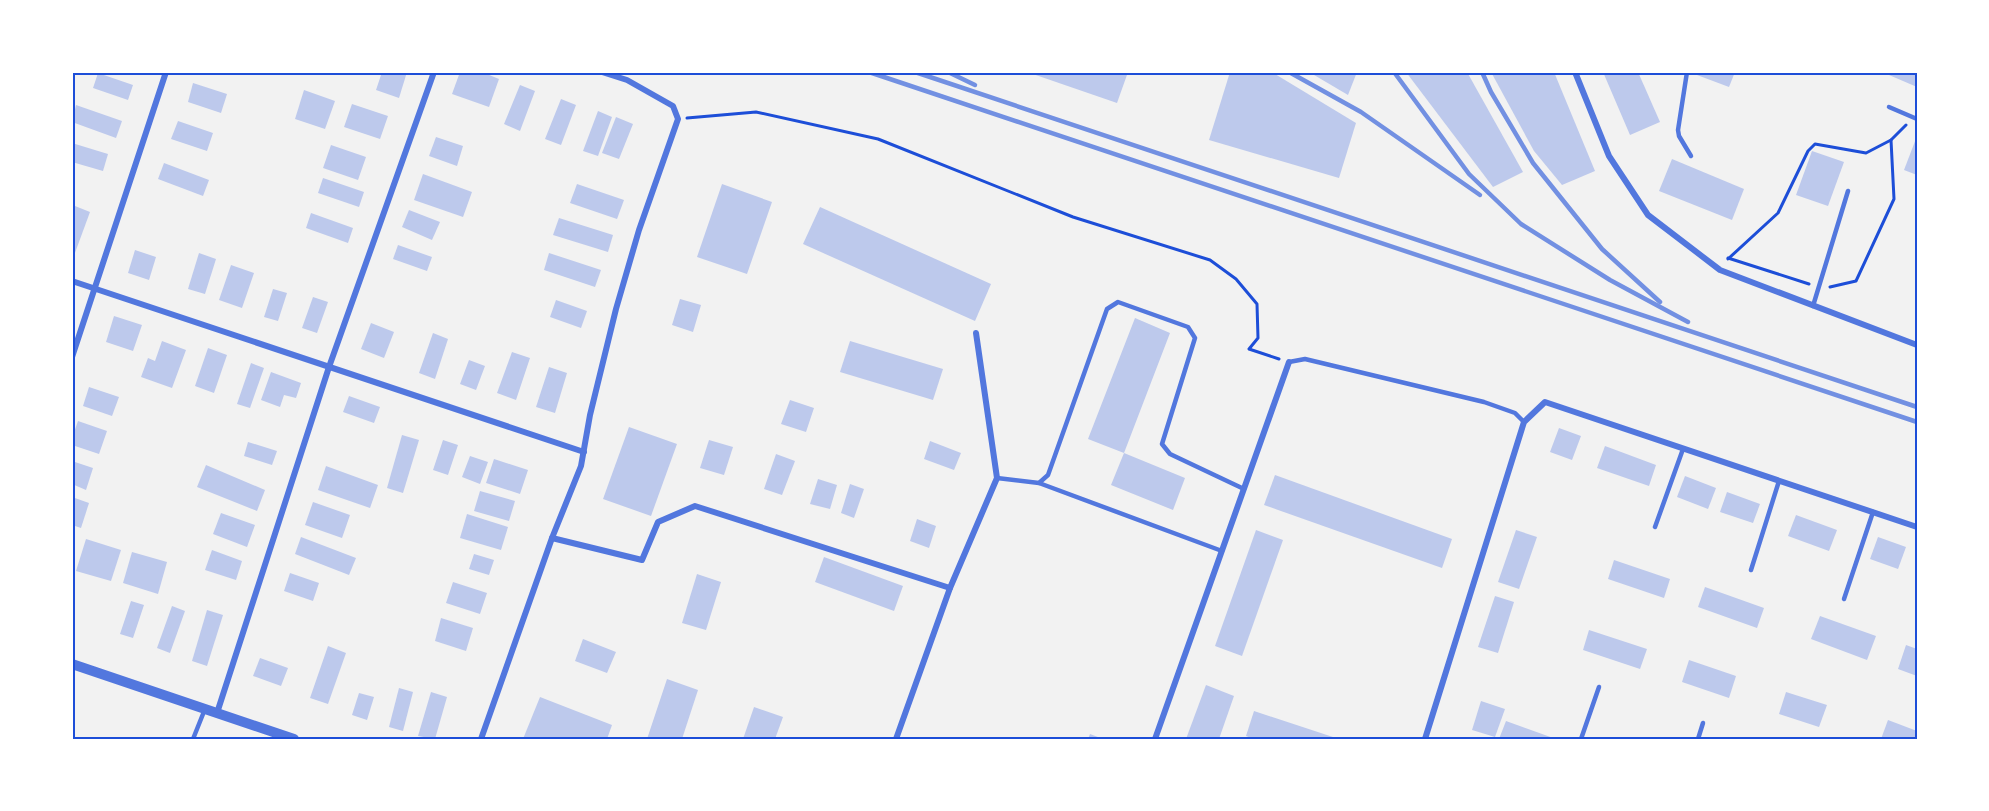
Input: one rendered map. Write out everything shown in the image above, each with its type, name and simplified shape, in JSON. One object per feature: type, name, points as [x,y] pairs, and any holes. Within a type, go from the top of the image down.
[{"type":"street","points":[[72,357],[166,72]]},
{"type":"street","points":[[217,713],[329,367],[434,72]]},
{"type":"street","points":[[480,739],[552,538],[581,466],[590,415],[616,309],[639,230],[678,119],[673,106],[627,80],[602,72]]},
{"type":"street","points":[[1575,72],[1609,156],[1648,215],[1720,270],[1917,345]]},
{"type":"street","points":[[72,281],[584,452]]},
{"type":"street","points":[[896,739],[950,588],[997,478],[976,333]]},
{"type":"street","points":[[1155,739],[1289,362]]},
{"type":"street","points":[[1425,739],[1524,422],[1545,402],[1917,527]]},
{"type":"street","points":[[552,538],[642,560],[658,522],[695,506],[950,588]]},
{"type":"street","points":[[72,664],[294,739]]},
{"type":"lane","points":[[1687,72],[1678,130],[1690,156]]},
{"type":"lane","points":[[1889,107],[1915,118]]},
{"type":"lane","points":[[1813,306],[1848,191]]},
{"type":"lane","points":[[1039,483],[1048,475],[1107,309],[1118,302],[1188,327],[1193,332],[1195,338],[1162,444],[1170,454],[1244,489]]},
{"type":"lane","points":[[1289,362],[1305,359],[1484,402],[1515,413],[1524,422]]},
{"type":"lane","points":[[1655,527],[1683,449]]},
{"type":"lane","points":[[997,478],[1039,483],[1222,551]]},
{"type":"lane","points":[[1751,570],[1779,481]]},
{"type":"lane","points":[[1844,599],[1873,512]]},
{"type":"lane","points":[[1581,739],[1599,687]]},
{"type":"lane","points":[[193,739],[205,709]]},
{"type":"lane","points":[[1698,739],[1703,723]]},
{"type":"path","points":[[678,119],[756,112],[878,139],[1073,217],[1210,260],[1236,279],[1257,304],[1258,338],[1249,349],[1289,362]]},
{"type":"path","points":[[1720,270],[1728,258],[1778,213],[1808,151],[1815,144],[1866,153],[1891,140],[1915,118]]},
{"type":"building","points":[[382,72],[407,72],[399,98],[376,90]]},
{"type":"building","points":[[460,72],[482,72],[499,79],[489,107],[452,94]]},
{"type":"building","points":[[1027,72],[1128,72],[1117,103]]},
{"type":"building","points":[[1230,72],[1275,74],[1356,123],[1339,178],[1209,140]]},
{"type":"building","points":[[1309,72],[1357,72],[1348,95]]},
{"type":"building","points":[[1406,72],[1467,72],[1523,172],[1493,187]]},
{"type":"building","points":[[1491,72],[1554,72],[1595,171],[1562,185],[1534,151]]},
{"type":"building","points":[[1603,72],[1638,72],[1660,122],[1630,135]]},
{"type":"building","points":[[1698,72],[1735,72],[1729,87],[1697,75]]},
{"type":"building","points":[[1882,72],[1917,72],[1917,87]]},
{"type":"building","points":[[98,73],[133,85],[128,100],[93,88]]},
{"type":"building","points":[[193,83],[227,94],[221,113],[188,102]]},
{"type":"building","points":[[520,85],[535,91],[520,131],[504,124]]},
{"type":"building","points":[[304,90],[335,101],[325,129],[295,119]]},
{"type":"building","points":[[561,99],[576,105],[561,145],[545,139]]},
{"type":"building","points":[[352,104],[388,116],[380,139],[344,127]]},
{"type":"building","points":[[76,105],[122,121],[116,138],[72,122]]},
{"type":"building","points":[[598,111],[612,117],[598,156],[583,151]]},
{"type":"building","points":[[616,117],[633,124],[619,159],[602,153]]},
{"type":"building","points":[[178,121],[213,133],[207,151],[171,139]]},
{"type":"building","points":[[1917,136],[1917,175],[1904,170]]},
{"type":"building","points":[[436,137],[463,146],[457,166],[429,156]]},
{"type":"building","points":[[72,143],[108,154],[103,171],[72,162]]},
{"type":"building","points":[[331,145],[366,157],[358,180],[323,168]]},
{"type":"building","points":[[1812,151],[1844,162],[1828,206],[1796,195]]},
{"type":"building","points":[[1672,159],[1744,189],[1732,220],[1659,191]]},
{"type":"building","points":[[164,163],[209,180],[203,196],[158,179]]},
{"type":"building","points":[[423,174],[472,192],[463,217],[414,200]]},
{"type":"building","points":[[323,178],[364,192],[359,207],[318,193]]},
{"type":"building","points":[[577,184],[624,200],[617,219],[570,203]]},
{"type":"building","points":[[722,184],[772,202],[747,274],[697,257]]},
{"type":"building","points":[[75,206],[90,212],[72,261],[72,213]]},
{"type":"building","points":[[820,207],[991,284],[975,321],[803,244]]},
{"type":"building","points":[[409,210],[440,222],[432,240],[402,227]]},
{"type":"building","points":[[311,213],[353,228],[348,243],[306,228]]},
{"type":"building","points":[[559,218],[613,235],[608,252],[553,235]]},
{"type":"building","points":[[398,245],[432,257],[427,271],[393,259]]},
{"type":"building","points":[[135,250],[156,257],[149,280],[128,273]]},
{"type":"building","points":[[199,253],[216,259],[205,294],[188,289]]},
{"type":"building","points":[[549,253],[601,270],[595,287],[544,270]]},
{"type":"building","points":[[231,265],[254,273],[242,308],[219,300]]},
{"type":"building","points":[[273,289],[287,293],[278,321],[264,317]]},
{"type":"building","points":[[313,297],[328,302],[317,333],[302,328]]},
{"type":"building","points":[[680,299],[701,305],[693,332],[672,325]]},
{"type":"building","points":[[556,300],[587,311],[581,328],[550,317]]},
{"type":"building","points":[[114,316],[142,325],[133,351],[106,342]]},
{"type":"building","points":[[1135,318],[1170,333],[1124,453],[1088,439]]},
{"type":"building","points":[[371,323],[394,332],[384,358],[361,349]]},
{"type":"building","points":[[433,333],[448,339],[435,379],[419,373]]},
{"type":"building","points":[[162,341],[186,350],[172,388],[141,377],[148,358],[155,361]]},
{"type":"building","points":[[850,341],[943,369],[933,400],[840,372]]},
{"type":"building","points":[[208,348],[227,355],[214,393],[195,386]]},
{"type":"building","points":[[512,352],[530,358],[516,400],[497,393]]},
{"type":"building","points":[[469,360],[485,366],[476,390],[460,384]]},
{"type":"building","points":[[251,363],[264,368],[250,408],[237,404]]},
{"type":"building","points":[[549,367],[567,373],[555,413],[536,407]]},
{"type":"building","points":[[271,372],[301,383],[296,398],[284,395],[280,407],[261,400]]},
{"type":"building","points":[[89,387],[119,397],[112,416],[83,406]]},
{"type":"building","points":[[349,396],[380,407],[374,423],[343,412]]},
{"type":"building","points":[[790,400],[814,408],[806,432],[781,424]]},
{"type":"building","points":[[78,421],[107,431],[99,454],[72,445]]},
{"type":"building","points":[[629,427],[677,444],[651,516],[603,499]]},
{"type":"building","points":[[1559,428],[1581,436],[1572,460],[1550,452]]},
{"type":"building","points":[[402,435],[419,440],[403,493],[387,488]]},
{"type":"building","points":[[443,440],[458,445],[448,475],[433,470]]},
{"type":"building","points":[[709,440],[733,447],[724,475],[700,468]]},
{"type":"building","points":[[930,441],[961,453],[954,470],[924,459]]},
{"type":"building","points":[[248,442],[277,451],[272,465],[244,456]]},
{"type":"building","points":[[1605,446],[1656,465],[1649,486],[1597,468]]},
{"type":"building","points":[[1124,453],[1185,478],[1173,510],[1111,485]]},
{"type":"building","points":[[776,454],[795,461],[782,495],[764,489]]},
{"type":"building","points":[[470,456],[488,462],[480,484],[462,477]]},
{"type":"building","points":[[494,459],[528,470],[520,494],[486,483]]},
{"type":"building","points":[[72,461],[93,468],[86,490],[72,484]]},
{"type":"building","points":[[206,465],[265,490],[257,511],[197,487]]},
{"type":"building","points":[[326,466],[378,485],[370,508],[318,490]]},
{"type":"building","points":[[1275,475],[1452,539],[1442,568],[1264,505]]},
{"type":"building","points":[[1685,476],[1716,488],[1708,509],[1677,497]]},
{"type":"building","points":[[818,479],[837,485],[830,509],[810,504]]},
{"type":"building","points":[[850,484],[864,489],[854,518],[841,513]]},
{"type":"building","points":[[480,491],[515,501],[509,521],[474,511]]},
{"type":"building","points":[[1727,492],[1760,504],[1753,523],[1720,512]]},
{"type":"building","points":[[72,497],[89,503],[81,528],[72,525]]},
{"type":"building","points":[[313,502],[350,515],[342,538],[305,525]]},
{"type":"building","points":[[221,513],[255,525],[247,547],[213,534]]},
{"type":"building","points":[[467,514],[508,527],[501,550],[460,538]]},
{"type":"building","points":[[1796,515],[1837,530],[1829,551],[1788,536]]},
{"type":"building","points":[[917,519],[936,526],[929,548],[910,541]]},
{"type":"building","points":[[1256,530],[1283,540],[1242,656],[1215,646]]},
{"type":"building","points":[[1516,530],[1537,537],[1519,589],[1498,582]]},
{"type":"building","points":[[301,537],[356,558],[349,575],[295,554]]},
{"type":"building","points":[[1878,537],[1906,547],[1898,569],[1870,559]]},
{"type":"building","points":[[86,539],[121,550],[111,581],[76,571]]},
{"type":"building","points":[[212,550],[242,561],[236,580],[205,570]]},
{"type":"building","points":[[132,552],[167,562],[158,594],[123,583]]},
{"type":"building","points":[[474,554],[494,560],[489,575],[469,569]]},
{"type":"building","points":[[824,557],[903,586],[894,611],[815,582]]},
{"type":"building","points":[[1614,560],[1670,579],[1664,598],[1608,579]]},
{"type":"building","points":[[290,573],[319,583],[313,601],[284,591]]},
{"type":"building","points":[[697,574],[721,582],[706,630],[682,623]]},
{"type":"building","points":[[453,582],[487,593],[480,614],[446,603]]},
{"type":"building","points":[[1705,587],[1764,608],[1757,628],[1698,607]]},
{"type":"building","points":[[1495,596],[1514,602],[1498,653],[1478,647]]},
{"type":"building","points":[[131,601],[144,605],[133,638],[120,634]]},
{"type":"building","points":[[172,606],[185,611],[170,653],[157,648]]},
{"type":"building","points":[[207,610],[223,615],[207,666],[192,661]]},
{"type":"building","points":[[1820,616],[1876,636],[1867,660],[1811,639]]},
{"type":"building","points":[[441,618],[473,628],[466,651],[435,641]]},
{"type":"building","points":[[1589,630],[1647,649],[1640,669],[1583,650]]},
{"type":"building","points":[[583,639],[616,652],[607,673],[575,661]]},
{"type":"building","points":[[1906,645],[1917,649],[1917,676],[1898,669]]},
{"type":"building","points":[[328,646],[346,653],[328,704],[310,698]]},
{"type":"building","points":[[260,658],[288,668],[281,686],[253,676]]},
{"type":"building","points":[[1689,660],[1736,676],[1729,698],[1682,682]]},
{"type":"building","points":[[667,679],[698,690],[682,739],[647,739]]},
{"type":"building","points":[[1206,685],[1234,696],[1219,739],[1186,739]]},
{"type":"building","points":[[399,688],[413,692],[403,731],[389,727]]},
{"type":"building","points":[[431,692],[447,697],[435,739],[418,736]]},
{"type":"building","points":[[1786,692],[1827,705],[1819,727],[1779,714]]},
{"type":"building","points":[[359,693],[374,697],[367,720],[352,715]]},
{"type":"building","points":[[540,697],[612,725],[607,739],[523,739]]},
{"type":"building","points":[[1481,701],[1505,709],[1495,737],[1472,730]]},
{"type":"building","points":[[754,707],[783,717],[775,739],[743,739]]},
{"type":"building","points":[[1254,711],[1339,739],[1254,739],[1246,736]]},
{"type":"building","points":[[1888,720],[1917,731],[1917,739],[1881,739]]},
{"type":"building","points":[[1506,721],[1556,739],[1499,739]]},
{"type":"building","points":[[1090,734],[1103,739],[1088,739]]},
{"type":"railway","points":[[869,72],[1917,422]]},
{"type":"railway","points":[[915,72],[1917,407]]},
{"type":"railway","points":[[948,72],[975,85]]},
{"type":"railway","points":[[1289,72],[1361,112],[1480,195]]},
{"type":"railway","points":[[1394,72],[1469,174],[1521,224],[1610,280],[1688,322]]},
{"type":"railway","points":[[1482,72],[1491,92],[1533,163],[1602,249],[1660,302]]}]
